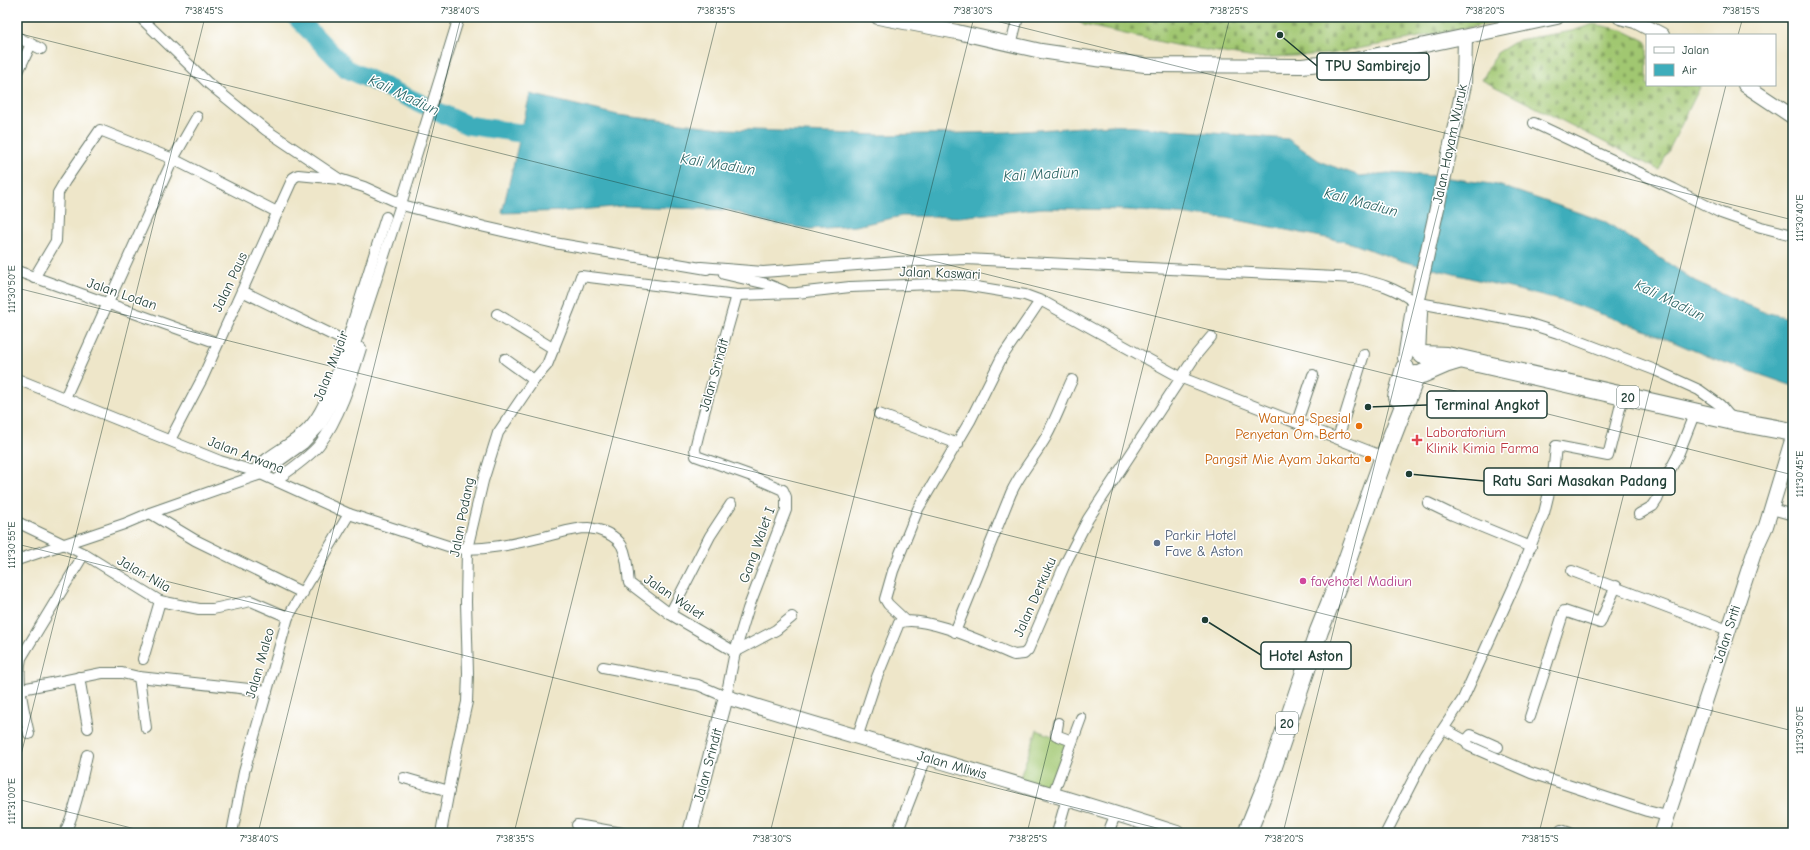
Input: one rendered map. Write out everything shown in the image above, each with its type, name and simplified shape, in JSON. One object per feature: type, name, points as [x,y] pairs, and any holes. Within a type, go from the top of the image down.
[{"type":"highway","name":"20","points":[[1247,833],[1268,780],[1320,631],[1345,566],[1415,364],[1445,364],[1463,359],[1733,421],[1793,432]]},
{"type":"main road","points":[[878,17],[957,32],[1011,45],[1072,56],[1145,65],[1302,66],[1354,60],[1557,17]]},
{"type":"main road","points":[[1620,17],[1635,21],[1660,34]]},
{"type":"main road","name":"Jalan Hayam Wuruk","points":[[1415,364],[1418,297],[1464,84],[1465,37]]},
{"type":"main road","points":[[1746,86],[1793,117]]},
{"type":"main road","name":"Jalan Sriti","points":[[1662,833],[1755,550],[1772,509],[1793,437]]},
{"type":"main road","name":"Jalan Mliwis","points":[[726,697],[857,738],[1067,798],[1178,833]]},
{"type":"main road","name":"Jalan Srindit","points":[[690,833],[726,697]]},
{"type":"street","points":[[140,17],[208,83],[231,102],[266,130],[339,179],[364,187],[402,203],[485,227],[554,243],[700,267],[763,272],[898,262],[965,259],[1149,270],[1355,278],[1391,287],[1401,292],[1418,297],[1526,323],[1565,335],[1655,370],[1699,390],[1720,405],[1733,421]]},
{"type":"street","name":"Jalan Mujair","points":[[17,560],[124,524],[258,473],[303,444],[321,425],[330,411],[342,384],[402,203],[459,17]]},
{"type":"street","points":[[1011,45],[1018,17]]},
{"type":"street","points":[[17,37],[42,49]]},
{"type":"street","points":[[17,74],[31,44]]},
{"type":"street","points":[[65,398],[106,304],[173,160],[197,117]]},
{"type":"street","points":[[1534,123],[1674,189],[1721,213],[1761,227],[1793,235]]},
{"type":"street","points":[[34,278],[56,241],[58,193],[100,130],[173,160],[278,212]]},
{"type":"street","name":"Jalan Paus","points":[[170,440],[218,343],[293,178],[298,175],[339,179]]},
{"type":"street","points":[[258,473],[265,460],[306,430],[316,417],[334,382],[386,217]]},
{"type":"street","points":[[276,480],[318,446],[326,434],[349,385],[400,222]]},
{"type":"street","points":[[700,267],[767,284],[788,292]]},
{"type":"street","name":"Jalan Lodan","points":[[17,271],[218,343]]},
{"type":"street","name":"Jalan Kaswari","points":[[581,276],[737,294],[850,287],[949,284],[992,289],[1024,295],[1040,301],[1090,326],[1182,378],[1384,457]]},
{"type":"street","name":"Jalan Podang","points":[[441,833],[467,695],[467,549],[483,481],[498,433],[534,380],[547,365],[581,276]]},
{"type":"street","points":[[242,291],[347,342]]},
{"type":"street","name":"Jalan Srindit","points":[[696,456],[695,449],[705,406],[737,294]]},
{"type":"street","points":[[857,738],[877,677],[896,628],[899,623],[904,620],[886,602],[894,571],[918,509],[958,444],[1002,357],[1040,301]]},
{"type":"street","points":[[497,314],[554,349]]},
{"type":"street","name":"Jalan Derkuku","points":[[904,620],[915,620],[930,623],[1014,655],[1024,654],[1028,650],[1064,564],[1088,519],[1196,355],[1211,337]]},
{"type":"street","points":[[1338,438],[1364,354]]},
{"type":"street","points":[[505,359],[534,380]]},
{"type":"street","points":[[1297,422],[1313,375]]},
{"type":"street","name":"Jalan Arwana","points":[[17,379],[220,461],[276,480],[298,492],[349,514],[454,548],[467,549]]},
{"type":"street","points":[[955,632],[1018,477],[1039,449],[1055,422],[1072,380]]},
{"type":"street","points":[[1386,833],[1425,756],[1463,699],[1474,678],[1531,547],[1544,513],[1553,476],[1556,446],[1608,456],[1623,396]]},
{"type":"street","points":[[1639,514],[1653,506],[1657,500],[1678,455],[1695,412]]},
{"type":"street","points":[[879,414],[958,444]]},
{"type":"street","name":"Gang Walet I","points":[[696,456],[720,464],[783,490],[786,497],[786,510],[748,609],[735,652]]},
{"type":"street","points":[[1428,503],[1453,515],[1531,547]]},
{"type":"street","points":[[670,614],[710,536],[731,504]]},
{"type":"street","points":[[1772,509],[1793,515]]},
{"type":"street","points":[[150,513],[195,540],[303,593]]},
{"type":"street","name":"Jalan Maleo","points":[[232,833],[244,772],[288,617],[349,514]]},
{"type":"street","name":"Jalan Nila","points":[[17,522],[84,554],[160,601],[199,609],[213,609],[251,600],[288,617]]},
{"type":"street","name":"Jalan Walet","points":[[467,549],[498,547],[588,528],[614,537],[622,546],[631,584],[670,614],[735,652]]},
{"type":"street","points":[[29,734],[24,715],[22,689],[19,675],[21,658],[84,554]]},
{"type":"street","points":[[1572,571],[1616,586],[1728,630]]},
{"type":"street","points":[[1530,717],[1564,611],[1600,623],[1616,586]]},
{"type":"street","points":[[143,659],[160,601]]},
{"type":"street","points":[[603,668],[698,685],[726,697],[735,652],[776,630],[792,617]]},
{"type":"street","points":[[22,689],[102,673],[122,673],[139,677],[267,691]]},
{"type":"street","points":[[79,677],[88,728]]},
{"type":"street","points":[[139,677],[146,728]]},
{"type":"street","points":[[1053,794],[1081,718]]},
{"type":"street","points":[[1058,723],[1056,735],[1072,742]]},
{"type":"street","points":[[1444,729],[1466,741],[1469,746],[1531,773],[1647,811],[1667,816]]},
{"type":"street","points":[[1466,741],[1471,735],[1498,747]]},
{"type":"street","points":[[65,833],[73,816],[87,755]]},
{"type":"street","points":[[897,833],[926,758]]},
{"type":"street","points":[[404,778],[449,791]]},
{"type":"street","points":[[1057,833],[1067,798]]},
{"type":"street","points":[[1108,833],[1116,813]]},
{"type":"street","points":[[577,825],[622,833]]},
{"type":"green space","points":[[1071,17],[1519,18],[1331,54],[1255,58],[1175,45],[1084,25]]},
{"type":"green space","points":[[1594,24],[1622,30],[1646,42],[1646,86],[1701,86],[1659,170],[1482,80],[1497,53],[1518,40],[1572,31]]},
{"type":"green space","points":[[1037,730],[1070,743],[1052,793],[1018,783]]},
{"type":"water","points":[[530,94],[618,115],[728,129],[880,135],[1008,132],[1112,125],[1288,139],[1321,162],[1360,176],[1388,173],[1435,176],[1498,185],[1606,222],[1695,281],[1761,311],[1793,319],[1793,386],[1712,358],[1640,328],[1570,303],[1402,261],[1351,243],[1227,218],[1126,210],[1043,208],[959,217],[902,216],[856,226],[810,229],[770,223],[729,210],[623,206],[570,211],[502,213]]},
{"type":"waterway","name":"Kali Madiun","points":[[296,17],[347,69],[467,125],[546,137]]},
{"type":"place","name":"TPU Sambirejo","points":[[1280,35]]},
{"type":"place","name":"Terminal Angkot","points":[[1368,407]]},
{"type":"place","name":"Warung Spesial Penyetan Om Berto","points":[[1359,426]]},
{"type":"place","name":"Laboratorium Klinik Kimia Farma","points":[[1417,440]]},
{"type":"place","name":"Pangsit Mie Ayam Jakarta","points":[[1368,459]]},
{"type":"place","name":"Ratu Sari Masakan Padang","points":[[1409,474]]},
{"type":"place","name":"Parkir Hotel Fave & Aston","points":[[1157,543]]},
{"type":"place","name":"favehotel Madiun","points":[[1303,581]]},
{"type":"place","name":"Hotel Aston","points":[[1205,620]]}]
